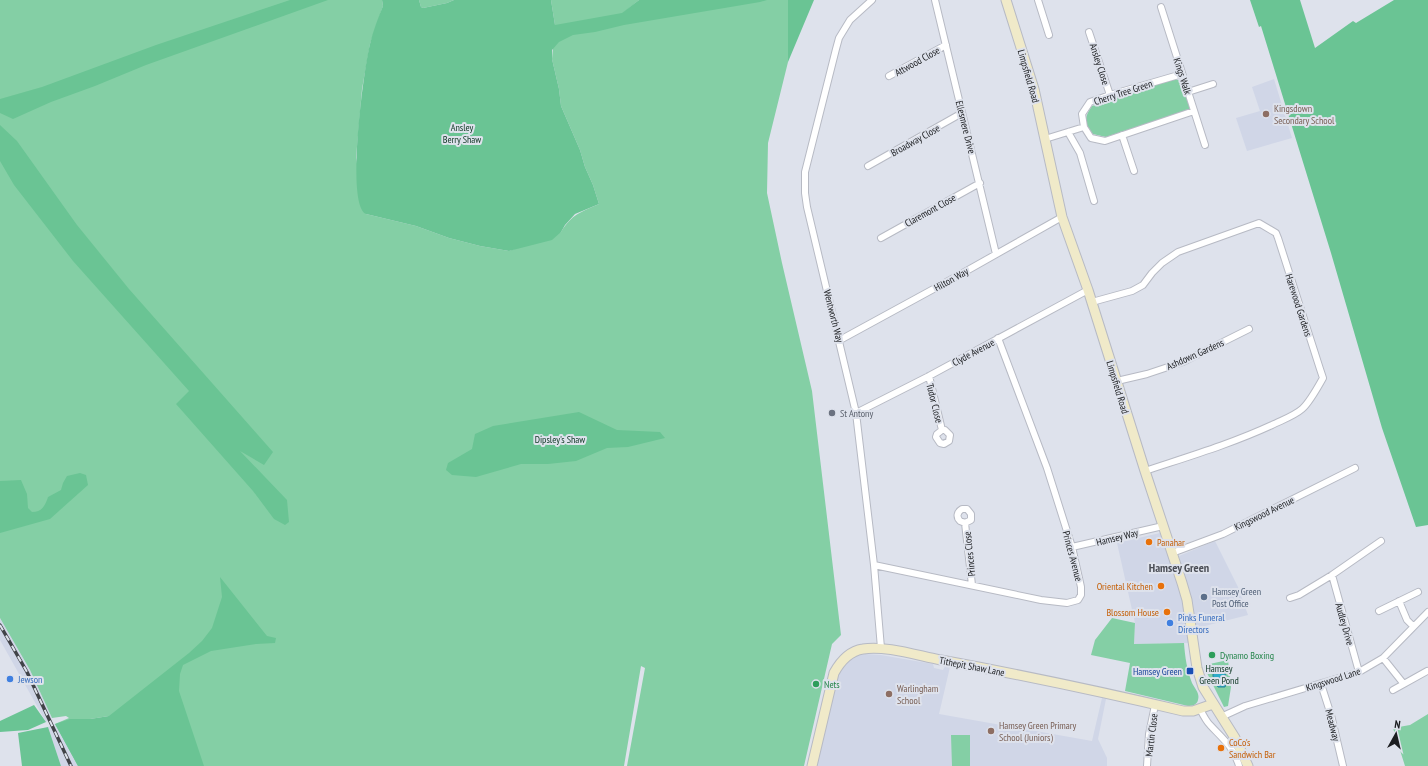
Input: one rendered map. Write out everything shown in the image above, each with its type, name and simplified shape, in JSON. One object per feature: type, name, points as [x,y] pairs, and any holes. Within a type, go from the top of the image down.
[{"type":"main road","name":"Limpsfield Road","points":[[1009,1],[1034,89],[1062,217],[1092,302],[1187,600],[1197,668],[1203,687],[1237,743],[1248,766]]},
{"type":"main road","name":"Tithepit Shaw Lane","points":[[812,766],[834,673],[838,665],[846,657],[863,648],[882,648],[974,666],[1183,711],[1200,710],[1212,704]]},
{"type":"street","name":"Wentworth Way","points":[[872,0],[850,20],[839,38],[805,172],[805,193],[856,413],[882,648]]},
{"type":"street","name":"Ellesmere Drive","points":[[935,0],[996,254]]},
{"type":"street","points":[[1038,0],[1049,35]]},
{"type":"street","name":"Kings Walk","points":[[1161,7],[1205,145]]},
{"type":"street","name":"Ansley Close","points":[[1089,32],[1110,95]]},
{"type":"street","name":"Attwood Close","points":[[889,76],[946,45]]},
{"type":"street","name":"Cherry Tree Green","points":[[1084,126],[1082,114],[1090,102],[1182,74]]},
{"type":"street","points":[[1188,92],[1213,84]]},
{"type":"street","points":[[1045,138],[1084,126],[1091,138],[1105,141],[1194,111]]},
{"type":"street","name":"Broadway Close","points":[[868,166],[962,113]]},
{"type":"street","points":[[1068,132],[1080,153],[1091,197]]},
{"type":"street","points":[[1122,135],[1134,171]]},
{"type":"street","name":"Claremont Close","points":[[881,238],[980,183]]},
{"type":"street","name":"Hilton Way","points":[[840,340],[1062,217]]},
{"type":"street","name":"Harewood Gardens","points":[[1092,302],[1132,291],[1143,285],[1162,263],[1178,252],[1260,223],[1276,233],[1320,369],[1322,378],[1319,385],[1303,408],[1292,416],[1231,442],[1145,471]]},
{"type":"street","name":"Clyde Avenue","points":[[856,413],[929,376],[1088,290]]},
{"type":"street","name":"Ashdown Gardens","points":[[1117,381],[1147,374],[1183,362],[1249,329]]},
{"type":"street","name":"Princes Avenue","points":[[874,565],[1041,600],[1067,603],[1078,600],[1081,595],[1081,587],[1072,548],[1046,468],[998,338]]},
{"type":"street","name":"Tudor Close","points":[[929,376],[942,430]]},
{"type":"street","name":"Kingswood Avenue","points":[[1172,553],[1223,534],[1356,468]]},
{"type":"street","name":"Princes Close","points":[[965,523],[972,585]]},
{"type":"street","name":"Hamsey Way","points":[[1072,548],[1163,526]]},
{"type":"street","points":[[1290,598],[1298,595],[1332,575],[1381,541]]},
{"type":"street","name":"Audley Drive","points":[[1332,575],[1359,672]]},
{"type":"street","points":[[1380,611],[1418,592]]},
{"type":"street","points":[[1399,601],[1407,620],[1413,626]]},
{"type":"street","name":"Kingswood Lane","points":[[1221,717],[1245,706],[1359,672],[1383,658],[1428,612]]},
{"type":"street","points":[[1383,658],[1403,683]]},
{"type":"street","points":[[1392,690],[1427,671]]},
{"type":"street","name":"Meadway","points":[[1321,684],[1331,715],[1342,766]]},
{"type":"street","name":"Martin Close","points":[[1148,766],[1149,734],[1155,705]]},
{"type":"street","points":[[1200,710],[1210,725],[1224,739],[1234,754],[1239,766]]},
{"type":"shaded area","name":"Kingsdown Secondary School","points":[[1274,79],[1292,138],[1247,151],[1236,118],[1260,111],[1252,87]]},
{"type":"shaded area","points":[[1160,533],[1177,581],[1186,617],[1189,643],[1134,644],[1135,623],[1117,543]]},
{"type":"shaded area","points":[[1215,541],[1238,587],[1248,615],[1197,628],[1179,556]]},
{"type":"shaded area","points":[[0,618],[30,670],[52,718],[46,722],[0,640]]},
{"type":"shaded area","name":"Warlingham School","points":[[865,654],[881,655],[933,664],[934,668],[943,670],[945,666],[950,667],[939,714],[1092,741],[1102,698],[1106,699],[1098,739],[1107,758],[1107,766],[817,766],[838,675],[849,661],[856,656]]},
{"type":"shaded area","points":[[55,724],[78,766],[61,766],[48,727]]},
{"type":"green space","points":[[0,0],[382,0],[383,6],[370,44],[362,89],[356,158],[366,214],[416,226],[449,238],[480,246],[509,251],[561,232],[573,217],[599,204],[580,150],[561,106],[559,89],[552,59],[555,25],[551,0],[639,0],[623,13],[700,0],[788,0],[788,62],[768,143],[767,193],[812,391],[841,635],[832,644],[804,766],[627,766],[645,668],[641,666],[624,766],[78,766],[55,724],[69,718],[66,716],[52,718],[30,670],[0,618]],"holes":[[[109,716],[78,736],[70,719],[90,719]]]},
{"type":"green space","points":[[290,0],[328,0],[146,65],[51,102],[13,119],[0,113],[0,99],[42,87],[156,45]]},
{"type":"green space","name":"Ansley Berry Shaw","points":[[382,0],[419,0],[421,7],[423,8],[454,0],[551,0],[555,25],[622,13],[639,0],[767,0],[573,35],[559,42],[552,50],[552,59],[559,89],[561,106],[580,150],[599,204],[575,214],[561,232],[552,240],[509,251],[480,246],[449,238],[416,226],[366,214],[360,205],[357,187],[356,162],[361,106],[367,58],[377,20],[383,6]]},
{"type":"green space","points":[[419,0],[454,0],[423,8],[421,7]]},
{"type":"green space","points":[[788,0],[814,0],[788,62]]},
{"type":"green space","points":[[1250,0],[1300,0],[1315,48],[1353,21],[1356,23],[1394,0],[1428,0],[1428,525],[1416,527],[1382,428],[1331,253],[1261,26],[1259,27]]},
{"type":"green space","points":[[1174,79],[1182,81],[1190,105],[1189,110],[1106,137],[1093,134],[1088,126],[1086,117],[1092,106]]},
{"type":"green space","points":[[0,125],[17,141],[77,225],[129,289],[273,452],[264,465],[240,451],[287,500],[289,522],[285,525],[274,519],[253,491],[176,404],[189,391],[73,261],[14,185],[0,161]]},
{"type":"green space","name":"Dipsley's Shaw","points":[[579,412],[617,430],[660,432],[665,438],[628,447],[607,448],[576,461],[548,464],[521,464],[476,477],[452,475],[446,470],[448,463],[472,449],[475,434],[493,426]]},
{"type":"green space","points":[[80,473],[86,475],[88,485],[50,519],[0,533],[0,481],[21,480],[27,494],[28,508],[32,512],[35,512],[43,508],[48,497],[61,490],[67,476]]},
{"type":"green space","points":[[220,577],[267,636],[276,638],[275,643],[256,644],[211,651],[183,665],[180,674],[179,691],[204,766],[78,766],[55,724],[70,719],[90,719],[109,716],[189,653],[202,641],[212,628],[222,597]]},
{"type":"green space","points":[[1112,618],[1135,623],[1134,644],[1184,643],[1189,673],[1198,695],[1197,703],[1188,706],[1125,691],[1130,663],[1091,655],[1095,640]]},
{"type":"green space","name":"Hamsey Green Pond","points":[[1228,660],[1231,687],[1228,706],[1224,707],[1204,667],[1205,665]]},
{"type":"green space","points":[[34,705],[46,722],[28,730],[0,732],[0,721]]},
{"type":"green space","points":[[1428,714],[1428,766],[1405,766],[1393,728],[1410,725]]},
{"type":"green space","points":[[48,727],[61,766],[22,766],[18,733]]},
{"type":"green space","points":[[951,735],[970,735],[970,766],[952,766]]},
{"type":"water","points":[[1216,668],[1223,669],[1226,678],[1225,687],[1218,687],[1214,680],[1213,673]]},
{"type":"railway","points":[[0,625],[27,672],[71,766]]},
{"type":"place","name":"Kingsdown Secondary School","points":[[1266,114]]},
{"type":"place","name":"St Antony","points":[[832,413]]},
{"type":"place","name":"Panahar","points":[[1149,542]]},
{"type":"place","name":"Oriental Kitchen","points":[[1161,586]]},
{"type":"place","name":"Hamsey Green Post Office","points":[[1204,597]]},
{"type":"place","name":"Blossom House","points":[[1167,612]]},
{"type":"place","name":"Pinks Funeral Directors","points":[[1170,623]]},
{"type":"place","name":"Dynamo Boxing","points":[[1212,655]]},
{"type":"place","name":"Hamsey Green","points":[[1190,671]]},
{"type":"place","name":"Jewson","points":[[10,679]]},
{"type":"place","name":"Nets","points":[[816,684]]},
{"type":"place","name":"Warlingham School","points":[[889,694]]},
{"type":"place","name":"Hamsey Green Primary School (Juniors)","points":[[991,731]]},
{"type":"place","name":"CoCo's Sandwich Bar","points":[[1221,748]]},
{"type":"district","name":"Hamsey Green","points":[[1179,568]]}]
